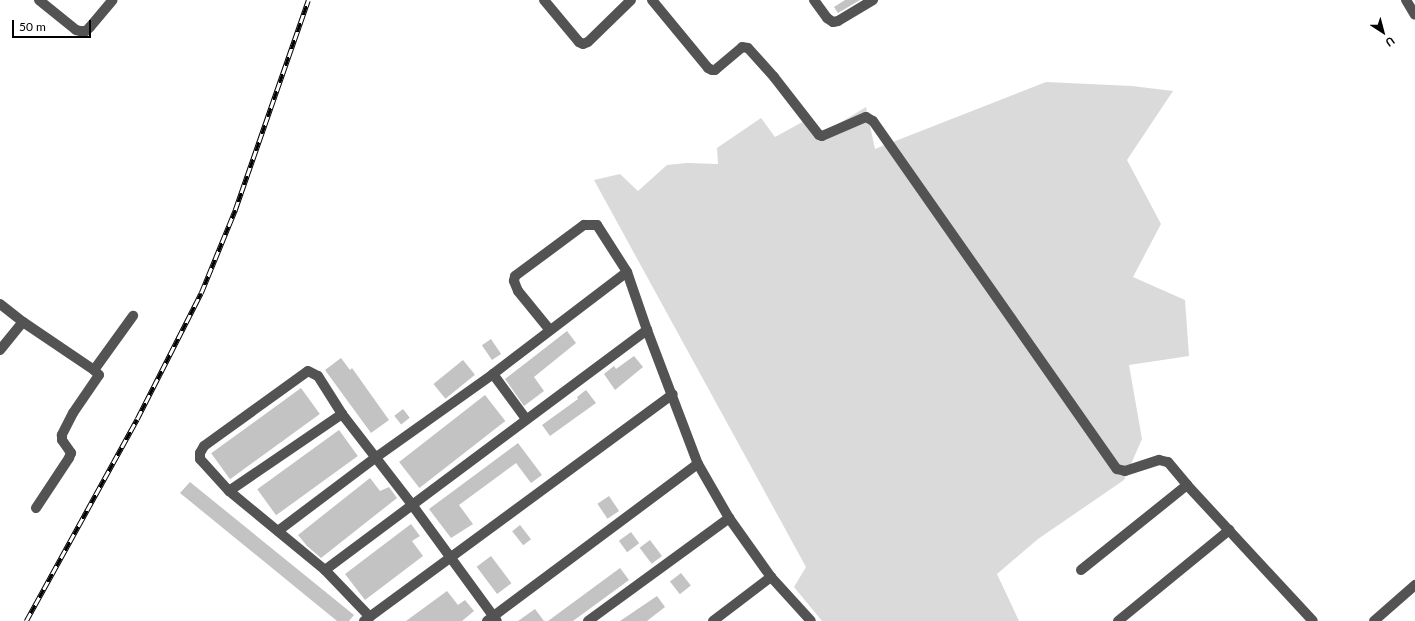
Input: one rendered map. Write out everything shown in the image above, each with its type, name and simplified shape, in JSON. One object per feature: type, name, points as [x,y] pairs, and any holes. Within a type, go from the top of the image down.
[{"type":"street","points":[[39,0],[80,32],[86,31],[112,0]]},
{"type":"street","points":[[544,0],[579,42],[583,44],[588,42],[632,0]]},
{"type":"street","points":[[652,0],[708,68],[715,70],[742,47],[748,48],[774,77],[819,135],[822,136],[866,117],[873,121],[1117,469],[1125,471],[1159,460],[1168,462],[1187,485],[1313,621]]},
{"type":"street","points":[[814,0],[833,22],[838,21],[873,0]]},
{"type":"street","points":[[1406,0],[1415,15]]},
{"type":"street","points":[[549,329],[515,285],[516,276],[584,225],[597,224],[627,272],[647,330],[673,394],[698,464],[729,518],[771,577],[811,621]]},
{"type":"street","points":[[278,531],[375,458],[493,374],[549,329],[627,272]]},
{"type":"street","points":[[0,304],[23,322],[94,370],[99,377],[73,413],[62,435],[62,440],[71,453],[70,458],[36,508]]},
{"type":"street","points":[[94,370],[132,316]]},
{"type":"street","points":[[0,350],[23,322]]},
{"type":"street","points":[[324,570],[413,506],[526,419],[647,330]]},
{"type":"street","points":[[673,394],[450,557],[367,619],[324,570],[229,491],[200,459],[200,453],[204,446],[303,373],[308,371],[313,372],[318,376],[342,414],[413,506],[450,557],[492,619],[698,464]]},
{"type":"street","points":[[493,374],[526,419]]},
{"type":"street","points":[[229,491],[342,414]]},
{"type":"street","points":[[1081,570],[1187,485]]},
{"type":"street","points":[[588,621],[729,518]]},
{"type":"street","points":[[1118,621],[1229,530]]},
{"type":"street","points":[[713,621],[771,577]]},
{"type":"street","points":[[1374,621],[1415,585]]},
{"type":"shaded area","points":[[1046,82],[1132,86],[1173,91],[1127,160],[1161,224],[1133,277],[1185,300],[1189,356],[1129,365],[1142,439],[1124,480],[1038,539],[997,574],[1019,621],[822,621],[794,587],[806,567],[594,180],[620,174],[638,191],[667,165],[687,163],[718,164],[717,148],[761,118],[775,137],[806,120],[822,134],[866,107],[875,149]]},
{"type":"building","points":[[845,0],[860,0],[838,13],[834,7]]},
{"type":"building","points":[[567,331],[576,343],[534,377],[544,391],[524,406],[505,379]]},
{"type":"building","points":[[491,339],[501,354],[492,360],[482,345]]},
{"type":"building","points":[[634,356],[643,367],[615,390],[604,374],[614,366],[616,369]]},
{"type":"building","points":[[341,358],[350,370],[352,368],[389,420],[371,433],[325,370]]},
{"type":"building","points":[[463,360],[475,375],[445,399],[433,384]]},
{"type":"building","points":[[301,388],[320,414],[230,479],[211,453]]},
{"type":"building","points":[[586,390],[596,403],[550,436],[542,425],[578,399],[577,397]]},
{"type":"building","points":[[485,395],[505,421],[419,488],[399,462]]},
{"type":"building","points":[[403,409],[410,418],[401,424],[394,416]]},
{"type":"building","points":[[339,430],[358,456],[276,515],[257,489]]},
{"type":"building","points":[[518,443],[542,475],[531,483],[516,463],[459,505],[473,524],[451,538],[429,509]]},
{"type":"building","points":[[370,478],[380,491],[389,487],[397,498],[321,558],[307,546],[298,535]]},
{"type":"building","points":[[190,482],[354,615],[349,621],[337,621],[180,493]]},
{"type":"building","points":[[609,496],[619,511],[607,519],[597,504]]},
{"type":"building","points":[[411,524],[420,536],[412,541],[423,556],[365,600],[345,574]]},
{"type":"building","points":[[520,525],[531,539],[523,545],[512,531]]},
{"type":"building","points":[[631,532],[639,543],[627,552],[619,541]]},
{"type":"building","points":[[650,540],[662,556],[652,564],[640,548]]},
{"type":"building","points":[[491,556],[511,583],[497,594],[477,567]]},
{"type":"building","points":[[620,568],[629,580],[573,621],[548,621]]},
{"type":"building","points":[[681,573],[691,586],[680,594],[670,582]]},
{"type":"building","points":[[447,591],[458,605],[465,600],[474,611],[462,621],[406,621]]},
{"type":"building","points":[[657,596],[665,607],[647,621],[620,621]]},
{"type":"building","points":[[535,609],[544,621],[518,621]]},
{"type":"railway","points":[[26,621],[137,419],[201,293],[235,210],[308,0]]}]
